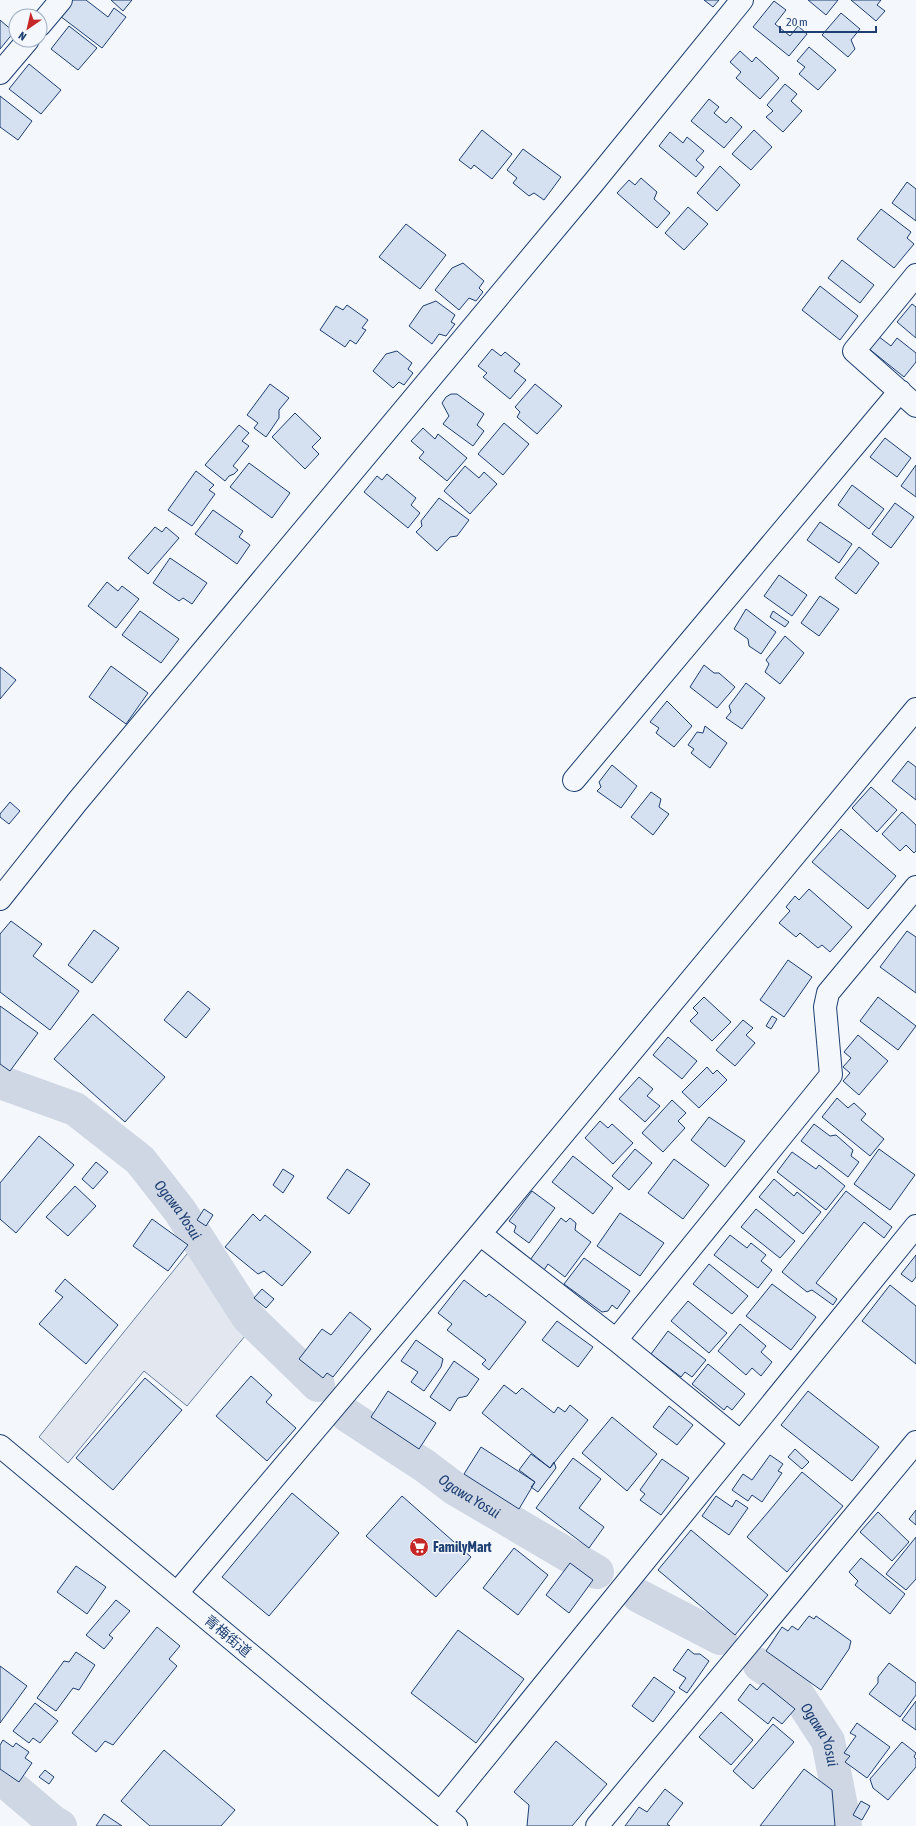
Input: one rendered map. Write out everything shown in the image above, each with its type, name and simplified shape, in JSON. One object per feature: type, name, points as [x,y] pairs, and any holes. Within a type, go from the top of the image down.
[{"type":"street","points":[[48,15],[61,0]]},
{"type":"street","points":[[0,899],[77,802],[594,182],[742,0]]},
{"type":"street","points":[[0,73],[21,48]]},
{"type":"street","points":[[916,275],[854,351],[916,406]]},
{"type":"street","points":[[574,780],[900,391]]},
{"type":"street","points":[[177,1593],[480,1234],[916,709]]},
{"type":"street","points":[[616,1340],[831,1075],[825,1007],[828,993],[916,887]]},
{"type":"street","points":[[448,1820],[741,1442],[916,1226]]},
{"type":"street","points":[[480,1234],[616,1340],[741,1442]]},
{"type":"street","points":[[598,1826],[916,1442]]},
{"type":"street","name":"青梅街道","points":[[0,1446],[448,1820]]},
{"type":"shaded area","points":[[191,1249],[250,1330],[187,1406],[144,1371],[68,1463],[39,1437]]},
{"type":"building","points":[[72,0],[86,0],[108,17],[114,8],[126,17],[102,48],[60,16]]},
{"type":"building","points":[[111,0],[132,0],[123,11]]},
{"type":"building","points":[[704,0],[719,0],[713,7]]},
{"type":"building","points":[[808,0],[838,0],[826,15]]},
{"type":"building","points":[[851,0],[881,0],[877,5],[885,11],[876,21]]},
{"type":"building","points":[[774,1],[786,10],[775,24],[790,36],[798,26],[807,34],[789,56],[753,27]]},
{"type":"building","points":[[841,13],[860,29],[851,40],[855,49],[848,57],[822,35]]},
{"type":"building","points":[[0,20],[8,27],[8,39],[0,49]]},
{"type":"building","points":[[69,26],[97,48],[78,70],[51,49]]},
{"type":"building","points":[[809,47],[836,70],[818,90],[799,74],[805,67],[797,61]]},
{"type":"building","points":[[740,51],[752,62],[756,57],[779,78],[760,99],[736,78],[741,72],[730,62]]},
{"type":"building","points":[[29,64],[61,90],[41,114],[9,89]]},
{"type":"building","points":[[785,84],[797,94],[791,101],[802,111],[783,132],[766,117],[773,111],[767,105]]},
{"type":"building","points":[[0,96],[32,121],[18,140],[0,127]]},
{"type":"building","points":[[709,99],[719,107],[714,113],[726,123],[731,117],[742,127],[724,148],[691,121]]},
{"type":"building","points":[[482,130],[512,154],[492,179],[474,165],[471,169],[459,160]]},
{"type":"building","points":[[754,130],[772,147],[751,170],[732,154]]},
{"type":"building","points":[[670,132],[683,143],[687,137],[704,151],[696,160],[704,167],[696,177],[659,146]]},
{"type":"building","points":[[523,149],[561,177],[544,200],[534,193],[529,196],[513,183],[517,178],[507,170]]},
{"type":"building","points":[[720,166],[740,185],[717,211],[697,193]]},
{"type":"building","points":[[641,178],[657,192],[654,199],[670,213],[657,228],[617,193],[629,180],[635,185]]},
{"type":"building","points":[[907,182],[916,189],[916,221],[892,203]]},
{"type":"building","points":[[688,207],[708,224],[684,250],[665,233]]},
{"type":"building","points":[[881,209],[911,232],[907,238],[914,244],[894,268],[857,239]]},
{"type":"building","points":[[406,224],[446,255],[420,289],[379,257]]},
{"type":"building","points":[[842,260],[874,285],[860,303],[828,278]]},
{"type":"building","points":[[463,263],[484,281],[479,288],[483,292],[476,301],[469,298],[459,310],[435,290],[452,268]]},
{"type":"building","points":[[820,286],[858,316],[840,340],[802,310]]},
{"type":"building","points":[[436,301],[455,315],[451,322],[455,324],[446,336],[439,334],[432,344],[409,326],[423,306]]},
{"type":"building","points":[[912,304],[916,307],[916,338],[897,322]]},
{"type":"building","points":[[347,305],[368,320],[362,328],[366,330],[356,344],[350,340],[345,347],[320,330],[336,306],[343,310]]},
{"type":"building","points":[[878,336],[891,346],[897,338],[916,353],[916,362],[904,377],[868,348]]},
{"type":"building","points":[[492,349],[501,356],[505,352],[520,364],[514,371],[526,380],[510,399],[483,377],[487,373],[478,366]]},
{"type":"building","points":[[397,351],[412,363],[408,369],[413,373],[404,385],[399,382],[393,388],[373,371],[386,354]]},
{"type":"building","points":[[270,384],[289,398],[279,410],[279,418],[266,437],[254,428],[258,423],[247,415]]},
{"type":"building","points":[[535,384],[562,406],[537,434],[517,417],[520,412],[515,407]]},
{"type":"building","points":[[451,394],[457,394],[484,414],[477,425],[484,431],[473,446],[443,424],[449,416],[442,403],[446,397]]},
{"type":"building","points":[[295,413],[321,438],[312,447],[319,454],[305,469],[272,437]]},
{"type":"building","points":[[504,423],[529,444],[503,475],[478,454]]},
{"type":"building","points":[[239,425],[249,433],[242,441],[249,446],[233,466],[238,470],[229,476],[225,481],[205,465]]},
{"type":"building","points":[[423,428],[435,439],[438,434],[467,458],[447,481],[419,458],[424,452],[411,441]]},
{"type":"building","points":[[885,438],[911,458],[897,477],[870,457]]},
{"type":"building","points":[[249,463],[290,493],[272,518],[230,487]]},
{"type":"building","points":[[916,465],[916,497],[901,486]]},
{"type":"building","points":[[465,466],[479,478],[484,472],[497,484],[470,514],[444,491]]},
{"type":"building","points":[[196,471],[214,485],[209,490],[215,494],[192,526],[168,510]]},
{"type":"building","points":[[387,474],[416,498],[411,505],[420,513],[408,528],[364,492],[377,476],[382,480]]},
{"type":"building","points":[[852,485],[884,509],[869,529],[838,505]]},
{"type":"building","points":[[439,498],[469,520],[457,536],[450,537],[437,551],[416,532],[422,526],[421,521]]},
{"type":"building","points":[[895,503],[914,517],[891,548],[872,534]]},
{"type":"building","points":[[213,510],[243,531],[239,537],[250,545],[237,564],[195,534]]},
{"type":"building","points":[[820,522],[852,544],[839,563],[807,540]]},
{"type":"building","points":[[155,527],[162,532],[166,527],[179,538],[148,574],[128,558]]},
{"type":"building","points":[[859,547],[879,563],[856,594],[835,578]]},
{"type":"building","points":[[170,558],[207,583],[192,604],[183,598],[179,601],[153,583]]},
{"type":"building","points":[[779,575],[807,595],[792,616],[764,596]]},
{"type":"building","points":[[107,582],[118,591],[122,586],[139,599],[116,628],[88,606]]},
{"type":"building","points":[[820,596],[839,609],[819,636],[801,623]]},
{"type":"building","points":[[746,609],[776,632],[761,654],[749,646],[748,639],[734,629]]},
{"type":"building","points":[[140,611],[179,639],[161,663],[122,635]]},
{"type":"building","points":[[773,611],[789,622],[785,627],[770,617]]},
{"type":"building","points":[[785,636],[804,653],[780,684],[765,672],[769,664],[766,660]]},
{"type":"building","points":[[704,665],[714,673],[719,673],[735,687],[717,708],[690,687]]},
{"type":"building","points":[[111,666],[148,693],[126,724],[89,697]]},
{"type":"building","points":[[0,667],[16,680],[0,699]]},
{"type":"building","points":[[746,683],[765,698],[742,729],[726,718],[731,712],[729,706]]},
{"type":"building","points":[[667,701],[692,726],[674,747],[656,733],[659,728],[650,722]]},
{"type":"building","points":[[705,726],[727,743],[710,768],[691,753],[694,749],[688,745],[697,732],[703,733]]},
{"type":"building","points":[[908,761],[916,767],[916,800],[892,781]]},
{"type":"building","points":[[612,765],[637,786],[621,808],[597,791],[601,787],[599,782]]},
{"type":"building","points":[[871,787],[897,810],[877,832],[852,808]]},
{"type":"building","points":[[651,792],[661,799],[659,807],[669,814],[653,835],[631,817]]},
{"type":"building","points":[[10,802],[20,811],[9,824],[0,817],[0,814]]},
{"type":"building","points":[[902,812],[916,825],[916,851],[914,853],[906,845],[900,851],[882,834]]},
{"type":"building","points":[[841,829],[896,876],[868,909],[812,862]]},
{"type":"building","points":[[809,889],[852,927],[830,952],[822,945],[818,948],[800,933],[796,937],[779,923],[790,911],[786,907],[795,896],[799,900]]},
{"type":"building","points":[[11,921],[42,944],[33,956],[79,991],[50,1030],[0,992],[0,934]]},
{"type":"building","points":[[94,930],[119,948],[92,983],[68,965]]},
{"type":"building","points":[[907,931],[916,937],[916,993],[880,967]]},
{"type":"building","points":[[788,960],[812,977],[784,1017],[760,1000]]},
{"type":"building","points":[[188,991],[210,1009],[186,1038],[164,1020]]},
{"type":"building","points":[[704,997],[731,1022],[712,1041],[690,1021],[698,1013],[693,1008]]},
{"type":"building","points":[[878,997],[916,1026],[898,1050],[860,1021]]},
{"type":"building","points":[[0,1006],[38,1033],[10,1071],[0,1064]]},
{"type":"building","points":[[93,1014],[165,1077],[125,1122],[54,1059]]},
{"type":"building","points":[[772,1016],[777,1019],[771,1029],[766,1026]]},
{"type":"building","points":[[743,1020],[753,1028],[746,1035],[755,1043],[735,1066],[716,1050]]},
{"type":"building","points":[[858,1035],[888,1061],[859,1095],[843,1081],[850,1073],[843,1067],[851,1058],[844,1052]]},
{"type":"building","points":[[668,1037],[697,1061],[682,1079],[653,1055]]},
{"type":"building","points":[[707,1067],[713,1074],[717,1070],[727,1080],[699,1108],[682,1092]]},
{"type":"building","points":[[639,1077],[653,1089],[647,1096],[660,1106],[645,1122],[619,1099]]},
{"type":"building","points":[[837,1098],[848,1108],[854,1103],[866,1114],[861,1120],[884,1139],[870,1156],[822,1117]]},
{"type":"building","points":[[672,1100],[686,1113],[678,1121],[685,1128],[663,1152],[642,1133]]},
{"type":"building","points":[[709,1117],[745,1141],[725,1167],[691,1140]]},
{"type":"building","points":[[600,1121],[608,1128],[612,1124],[633,1143],[613,1164],[585,1138]]},
{"type":"building","points":[[814,1124],[830,1136],[836,1135],[853,1150],[851,1156],[859,1162],[848,1177],[801,1141]]},
{"type":"building","points":[[39,1136],[74,1165],[16,1233],[0,1219],[0,1183]]},
{"type":"building","points":[[635,1149],[652,1163],[629,1190],[612,1176]]},
{"type":"building","points":[[879,1149],[915,1175],[890,1210],[854,1184]]},
{"type":"building","points":[[792,1152],[816,1169],[819,1165],[845,1186],[826,1210],[777,1172]]},
{"type":"building","points":[[573,1156],[613,1188],[593,1214],[552,1182]]},
{"type":"building","points":[[674,1159],[709,1185],[683,1219],[648,1193]]},
{"type":"building","points":[[96,1162],[108,1172],[93,1189],[82,1179]]},
{"type":"building","points":[[283,1169],[294,1176],[283,1193],[273,1185]]},
{"type":"building","points":[[347,1169],[370,1184],[349,1214],[327,1198]]},
{"type":"building","points":[[774,1179],[794,1196],[797,1192],[821,1212],[803,1234],[759,1197]]},
{"type":"building","points":[[75,1186],[96,1206],[68,1236],[46,1217]]},
{"type":"building","points":[[532,1191],[555,1208],[529,1243],[514,1232],[516,1226],[509,1221]]},
{"type":"building","points":[[846,1191],[892,1227],[884,1238],[864,1222],[816,1283],[837,1299],[833,1305],[812,1290],[807,1292],[782,1272]]},
{"type":"building","points":[[204,1209],[213,1215],[206,1226],[197,1220]]},
{"type":"building","points":[[756,1209],[795,1241],[780,1258],[741,1227]]},
{"type":"building","points":[[620,1213],[664,1243],[640,1276],[597,1246]]},
{"type":"building","points":[[253,1214],[260,1221],[265,1215],[311,1252],[282,1286],[264,1271],[258,1274],[225,1247]]},
{"type":"building","points":[[561,1218],[566,1222],[570,1218],[576,1223],[575,1230],[591,1242],[565,1277],[548,1264],[544,1270],[530,1260]]},
{"type":"building","points":[[152,1219],[188,1245],[168,1271],[133,1246]]},
{"type":"building","points":[[730,1235],[747,1248],[751,1243],[766,1255],[761,1261],[772,1270],[758,1288],[714,1255]]},
{"type":"building","points":[[916,1255],[916,1277],[912,1282],[901,1274]]},
{"type":"building","points":[[584,1258],[630,1291],[617,1309],[612,1305],[608,1311],[602,1312],[564,1284]]},
{"type":"building","points":[[709,1264],[748,1296],[732,1314],[693,1284]]},
{"type":"building","points":[[65,1279],[118,1325],[86,1364],[39,1324],[63,1297],[55,1291]]},
{"type":"building","points":[[464,1280],[486,1297],[489,1294],[526,1322],[489,1370],[482,1364],[486,1360],[447,1330],[452,1324],[438,1313]]},
{"type":"building","points":[[772,1284],[816,1317],[791,1350],[746,1316]]},
{"type":"building","points":[[890,1285],[916,1306],[916,1364],[862,1321]]},
{"type":"building","points":[[262,1289],[274,1299],[266,1308],[254,1298]]},
{"type":"building","points":[[688,1301],[727,1333],[709,1353],[671,1321]]},
{"type":"building","points":[[350,1312],[371,1329],[333,1377],[327,1373],[323,1378],[299,1359],[322,1329],[331,1335]]},
{"type":"building","points":[[557,1321],[593,1347],[578,1367],[542,1340]]},
{"type":"building","points":[[740,1324],[766,1346],[761,1352],[772,1362],[761,1376],[752,1368],[746,1375],[718,1351]]},
{"type":"building","points":[[668,1331],[706,1360],[692,1377],[685,1372],[681,1377],[651,1354]]},
{"type":"building","points":[[416,1340],[443,1359],[441,1367],[424,1391],[411,1382],[418,1372],[401,1361]]},
{"type":"building","points":[[454,1361],[479,1379],[467,1396],[458,1398],[450,1411],[430,1397]]},
{"type":"building","points":[[708,1364],[745,1394],[732,1410],[727,1406],[724,1410],[692,1384]]},
{"type":"building","points":[[251,1376],[272,1395],[266,1402],[296,1428],[267,1461],[216,1416]]},
{"type":"building","points":[[145,1378],[182,1410],[113,1490],[76,1458]]},
{"type":"building","points":[[504,1385],[516,1394],[522,1388],[554,1413],[558,1407],[565,1412],[570,1405],[588,1420],[550,1468],[482,1413]]},
{"type":"building","points":[[388,1391],[436,1423],[419,1449],[371,1417]]},
{"type":"building","points":[[808,1391],[879,1447],[852,1481],[781,1425]]},
{"type":"building","points":[[669,1406],[693,1425],[677,1445],[653,1427]]},
{"type":"building","points":[[612,1417],[657,1454],[627,1491],[582,1453]]},
{"type":"building","points":[[481,1447],[535,1482],[519,1509],[464,1474]]},
{"type":"building","points":[[795,1449],[809,1462],[802,1469],[788,1457]]},
{"type":"building","points":[[531,1454],[550,1468],[554,1462],[556,1468],[538,1492],[531,1487],[535,1482],[519,1470]]},
{"type":"building","points":[[770,1455],[783,1464],[778,1471],[782,1473],[762,1502],[752,1495],[748,1501],[732,1490],[743,1474],[752,1480]]},
{"type":"building","points":[[573,1458],[601,1479],[579,1508],[604,1527],[589,1548],[536,1508]]},
{"type":"building","points":[[662,1459],[689,1478],[661,1515],[640,1500],[645,1494],[640,1490]]},
{"type":"building","points":[[802,1472],[843,1506],[787,1572],[747,1537]]},
{"type":"building","points":[[292,1493],[339,1533],[269,1616],[222,1577]]},
{"type":"building","points":[[402,1496],[471,1557],[436,1597],[366,1536]]},
{"type":"building","points":[[716,1496],[732,1507],[736,1500],[748,1508],[729,1535],[702,1516]]},
{"type":"building","points":[[916,1510],[916,1525],[909,1519]]},
{"type":"building","points":[[878,1512],[909,1542],[892,1561],[860,1532]]},
{"type":"building","points":[[691,1530],[768,1595],[735,1635],[658,1570]]},
{"type":"building","points":[[916,1537],[916,1579],[906,1590],[886,1574]]},
{"type":"building","points":[[514,1548],[548,1575],[518,1615],[483,1588]]},
{"type":"building","points":[[861,1558],[905,1594],[890,1614],[855,1585],[858,1581],[849,1572]]},
{"type":"building","points":[[570,1563],[593,1580],[569,1613],[546,1595]]},
{"type":"building","points":[[76,1566],[106,1587],[87,1614],[57,1592]]},
{"type":"building","points":[[116,1600],[130,1611],[109,1635],[113,1638],[104,1649],[86,1635]]},
{"type":"building","points":[[809,1616],[814,1619],[816,1616],[851,1641],[849,1649],[821,1690],[766,1651],[782,1627],[788,1631],[792,1626],[798,1630]]},
{"type":"building","points":[[157,1627],[180,1646],[169,1659],[177,1666],[113,1745],[105,1741],[96,1752],[72,1733]]},
{"type":"building","points":[[458,1630],[524,1679],[476,1743],[411,1693]]},
{"type":"building","points":[[688,1649],[694,1654],[700,1654],[709,1661],[687,1693],[679,1688],[686,1678],[673,1670]]},
{"type":"building","points":[[76,1652],[95,1665],[79,1690],[73,1688],[56,1711],[37,1698],[64,1661],[69,1662]]},
{"type":"building","points":[[889,1663],[916,1683],[916,1695],[900,1717],[869,1694],[878,1683],[878,1677]]},
{"type":"building","points":[[0,1666],[27,1686],[0,1723]]},
{"type":"building","points":[[654,1677],[675,1692],[653,1722],[632,1706]]},
{"type":"building","points":[[763,1683],[795,1709],[782,1724],[773,1717],[768,1724],[738,1700],[750,1684],[757,1690]]},
{"type":"building","points":[[916,1701],[916,1730],[902,1720]]},
{"type":"building","points":[[35,1703],[58,1721],[40,1743],[33,1738],[29,1743],[13,1731]]},
{"type":"building","points":[[721,1712],[753,1740],[731,1765],[699,1737]]},
{"type":"building","points":[[857,1723],[890,1747],[867,1778],[845,1762],[850,1756],[844,1753],[856,1736],[850,1733]]},
{"type":"building","points":[[773,1724],[794,1742],[753,1789],[733,1771]]},
{"type":"building","points":[[3,1740],[13,1747],[16,1743],[29,1752],[25,1758],[32,1763],[19,1782],[0,1769],[0,1745]]},
{"type":"building","points":[[556,1741],[607,1784],[572,1826],[527,1826],[529,1805],[514,1792]]},
{"type":"building","points":[[902,1742],[916,1753],[914,1757],[916,1759],[916,1767],[888,1800],[873,1788],[870,1779]]},
{"type":"building","points":[[164,1750],[235,1810],[221,1826],[150,1826],[121,1801]]},
{"type":"building","points":[[804,1769],[832,1790],[835,1826],[760,1826]]},
{"type":"building","points":[[45,1770],[54,1777],[49,1784],[39,1777]]},
{"type":"building","points":[[665,1789],[683,1803],[667,1824],[670,1826],[625,1826],[639,1807],[647,1812]]},
{"type":"building","points":[[861,1801],[870,1806],[862,1820],[853,1815]]},
{"type":"building","points":[[104,1814],[122,1826],[96,1826]]},
{"type":"waterway","name":"Ogawa Yosui","points":[[0,1082],[75,1109],[140,1160],[180,1211],[248,1317],[318,1385]]},
{"type":"waterway","name":"Ogawa Yosui","points":[[347,1415],[425,1466],[454,1488],[597,1572]]},
{"type":"waterway","name":"Ogawa Yosui","points":[[639,1596],[720,1638]]},
{"type":"waterway","name":"Ogawa Yosui","points":[[760,1665],[792,1686],[828,1741],[845,1826]]},
{"type":"waterway","points":[[0,1777],[53,1822],[60,1826]]},
{"type":"place","name":"FamilyMart","points":[[419,1547]]}]
